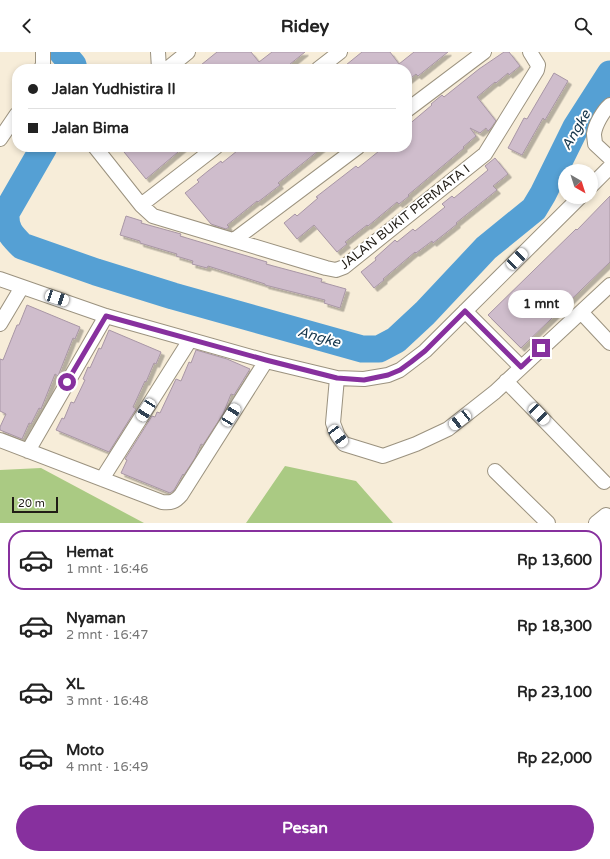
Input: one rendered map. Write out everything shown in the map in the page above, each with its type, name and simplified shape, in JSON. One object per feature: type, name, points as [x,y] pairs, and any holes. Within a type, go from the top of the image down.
[{"type":"street","points":[[158,52],[159,64]]},
{"type":"street","points":[[173,64],[188,52]]},
{"type":"street","points":[[324,64],[340,52]]},
{"type":"street","points":[[412,106],[484,52]]},
{"type":"street","name":"JALAN BUKIT PERMATA I","points":[[99,152],[141,205],[153,216],[336,270],[344,266],[485,154],[537,70],[538,65],[530,52]]},
{"type":"street","points":[[610,105],[597,124],[594,133],[595,144],[610,158]]},
{"type":"street","points":[[2,131],[12,120]]},
{"type":"street","points":[[141,205],[210,152]]},
{"type":"street","points":[[234,240],[351,152]]},
{"type":"street","points":[[598,179],[610,167]]},
{"type":"street","points":[[0,278],[106,316],[190,340],[337,378],[364,380],[376,378],[400,370],[425,351],[573,204]]},
{"type":"street","points":[[337,378],[333,423],[338,436],[344,444],[383,456],[416,444],[448,429],[495,392],[610,285]]},
{"type":"street","points":[[0,324],[22,287]]},
{"type":"street","points":[[465,311],[521,367]]},
{"type":"street","points":[[581,312],[610,344]]},
{"type":"street","points":[[28,451],[106,316]]},
{"type":"street","points":[[102,479],[190,340]]},
{"type":"street","points":[[0,440],[162,502],[170,503],[176,500],[266,360]]},
{"type":"street","points":[[506,381],[604,482]]},
{"type":"street","points":[[495,471],[548,523]]},
{"type":"street","points":[[596,523],[606,515],[610,517]]},
{"type":"green space","points":[[285,466],[356,481],[393,523],[246,523]]},
{"type":"green space","points":[[41,468],[144,523],[0,523],[0,470]]},
{"type":"building","points":[[217,52],[251,52],[259,62],[272,52],[305,52],[290,64],[202,64]]},
{"type":"building","points":[[362,52],[390,52],[399,64],[347,64]]},
{"type":"building","points":[[414,52],[448,52],[418,76],[416,74],[412,77],[412,64],[399,64]]},
{"type":"building","points":[[504,52],[509,52],[520,66],[509,75],[508,73],[496,83],[495,82],[477,97],[496,121],[488,131],[486,128],[480,133],[470,128],[476,136],[463,147],[464,148],[399,204],[397,202],[368,226],[367,225],[345,242],[347,244],[337,252],[314,225],[297,239],[284,223],[295,214],[297,216],[318,198],[316,197],[356,166],[358,168],[378,152],[412,152],[412,122],[442,95],[444,97],[479,69]]},
{"type":"building","points":[[554,73],[568,81],[545,120],[543,118],[522,155],[508,148],[524,118],[527,119]]},
{"type":"building","points":[[124,152],[178,152],[146,179]]},
{"type":"building","points":[[236,152],[317,152],[278,183],[280,185],[227,225],[229,227],[226,229],[211,224],[185,193],[199,182],[197,180],[208,171],[221,161],[222,163]]},
{"type":"building","points":[[495,158],[508,174],[493,186],[497,190],[433,243],[432,241],[416,253],[415,252],[374,288],[361,272],[376,260],[375,258],[395,240],[397,242],[413,229],[415,231],[445,207],[442,204],[452,196],[454,198],[488,170],[485,166]]},
{"type":"building","points":[[610,196],[610,262],[521,348],[488,315],[576,229],[577,230]]},
{"type":"building","points":[[126,216],[142,221],[141,223],[181,234],[180,236],[267,262],[266,264],[322,279],[321,282],[346,289],[340,308],[324,303],[325,300],[265,285],[208,266],[207,268],[192,264],[193,261],[176,256],[177,254],[140,243],[140,241],[120,235]]},
{"type":"building","points":[[27,305],[80,327],[75,339],[73,338],[58,376],[55,374],[41,409],[39,408],[31,424],[29,423],[22,439],[0,430],[6,414],[0,411],[0,359],[3,360]]},
{"type":"building","points":[[109,330],[161,352],[156,364],[154,363],[133,407],[136,409],[109,452],[56,430],[62,418],[64,419],[71,402],[74,403],[85,380],[83,379],[88,367],[90,368],[99,348],[101,349]]},
{"type":"building","points":[[196,350],[227,359],[250,369],[234,395],[231,394],[223,414],[203,445],[201,444],[195,458],[184,475],[183,474],[174,490],[170,493],[121,473],[127,460],[125,459],[152,416],[155,417],[157,412],[160,413],[176,379],[181,381]]},
{"type":"waterway","name":"Angke","points":[[62,52],[72,64]]},
{"type":"waterway","name":"Angke","points":[[41,152],[6,213],[8,228],[22,246],[96,272],[173,296],[362,349],[379,349],[396,340],[425,313],[486,248],[534,209],[576,127],[610,74]]},
{"type":"route","points":[[67,382],[106,316],[190,340],[337,378],[364,380],[388,375],[400,370],[425,351],[465,311],[521,367],[541,348]]}]
